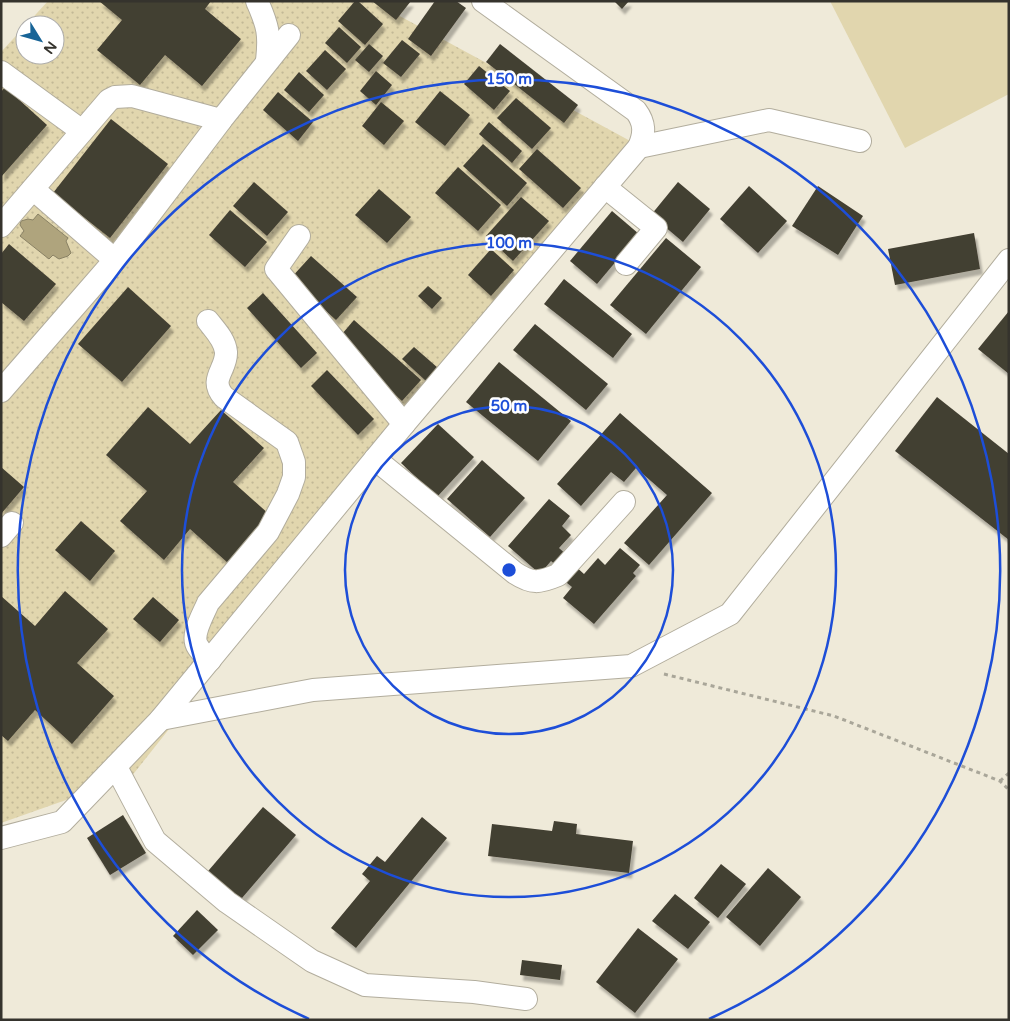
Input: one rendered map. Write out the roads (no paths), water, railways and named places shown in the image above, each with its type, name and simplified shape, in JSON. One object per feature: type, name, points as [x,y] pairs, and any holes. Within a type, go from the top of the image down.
[{"type":"street","points":[[257,1],[268,25],[270,39],[267,61]]},
{"type":"street","points":[[1,838],[62,822],[161,719],[404,424],[639,147],[644,136],[644,128],[642,118],[636,111],[483,1]]},
{"type":"street","points":[[1,391],[115,260],[288,35]]},
{"type":"street","points":[[1,72],[82,131]]},
{"type":"street","points":[[1,226],[109,100],[122,96],[132,96],[221,120]]},
{"type":"street","points":[[639,147],[769,120],[860,141]]},
{"type":"street","points":[[605,187],[656,228],[626,264]]},
{"type":"street","points":[[33,189],[115,260]]},
{"type":"street","points":[[299,236],[276,269],[404,424]]},
{"type":"street","points":[[161,719],[313,690],[632,666],[730,614],[976,299],[1009,260]]},
{"type":"street","points":[[208,322],[221,338],[226,351],[226,357],[218,377],[218,389],[224,397],[286,442],[294,462],[294,477],[288,494],[268,532],[208,603],[202,616],[196,639],[197,646],[210,660]]},
{"type":"street","points":[[375,459],[515,573],[525,579],[537,582],[545,581],[558,575],[624,502]]},
{"type":"street","points":[[116,767],[154,841],[227,902],[312,961],[365,985],[474,992],[526,998]]}]
